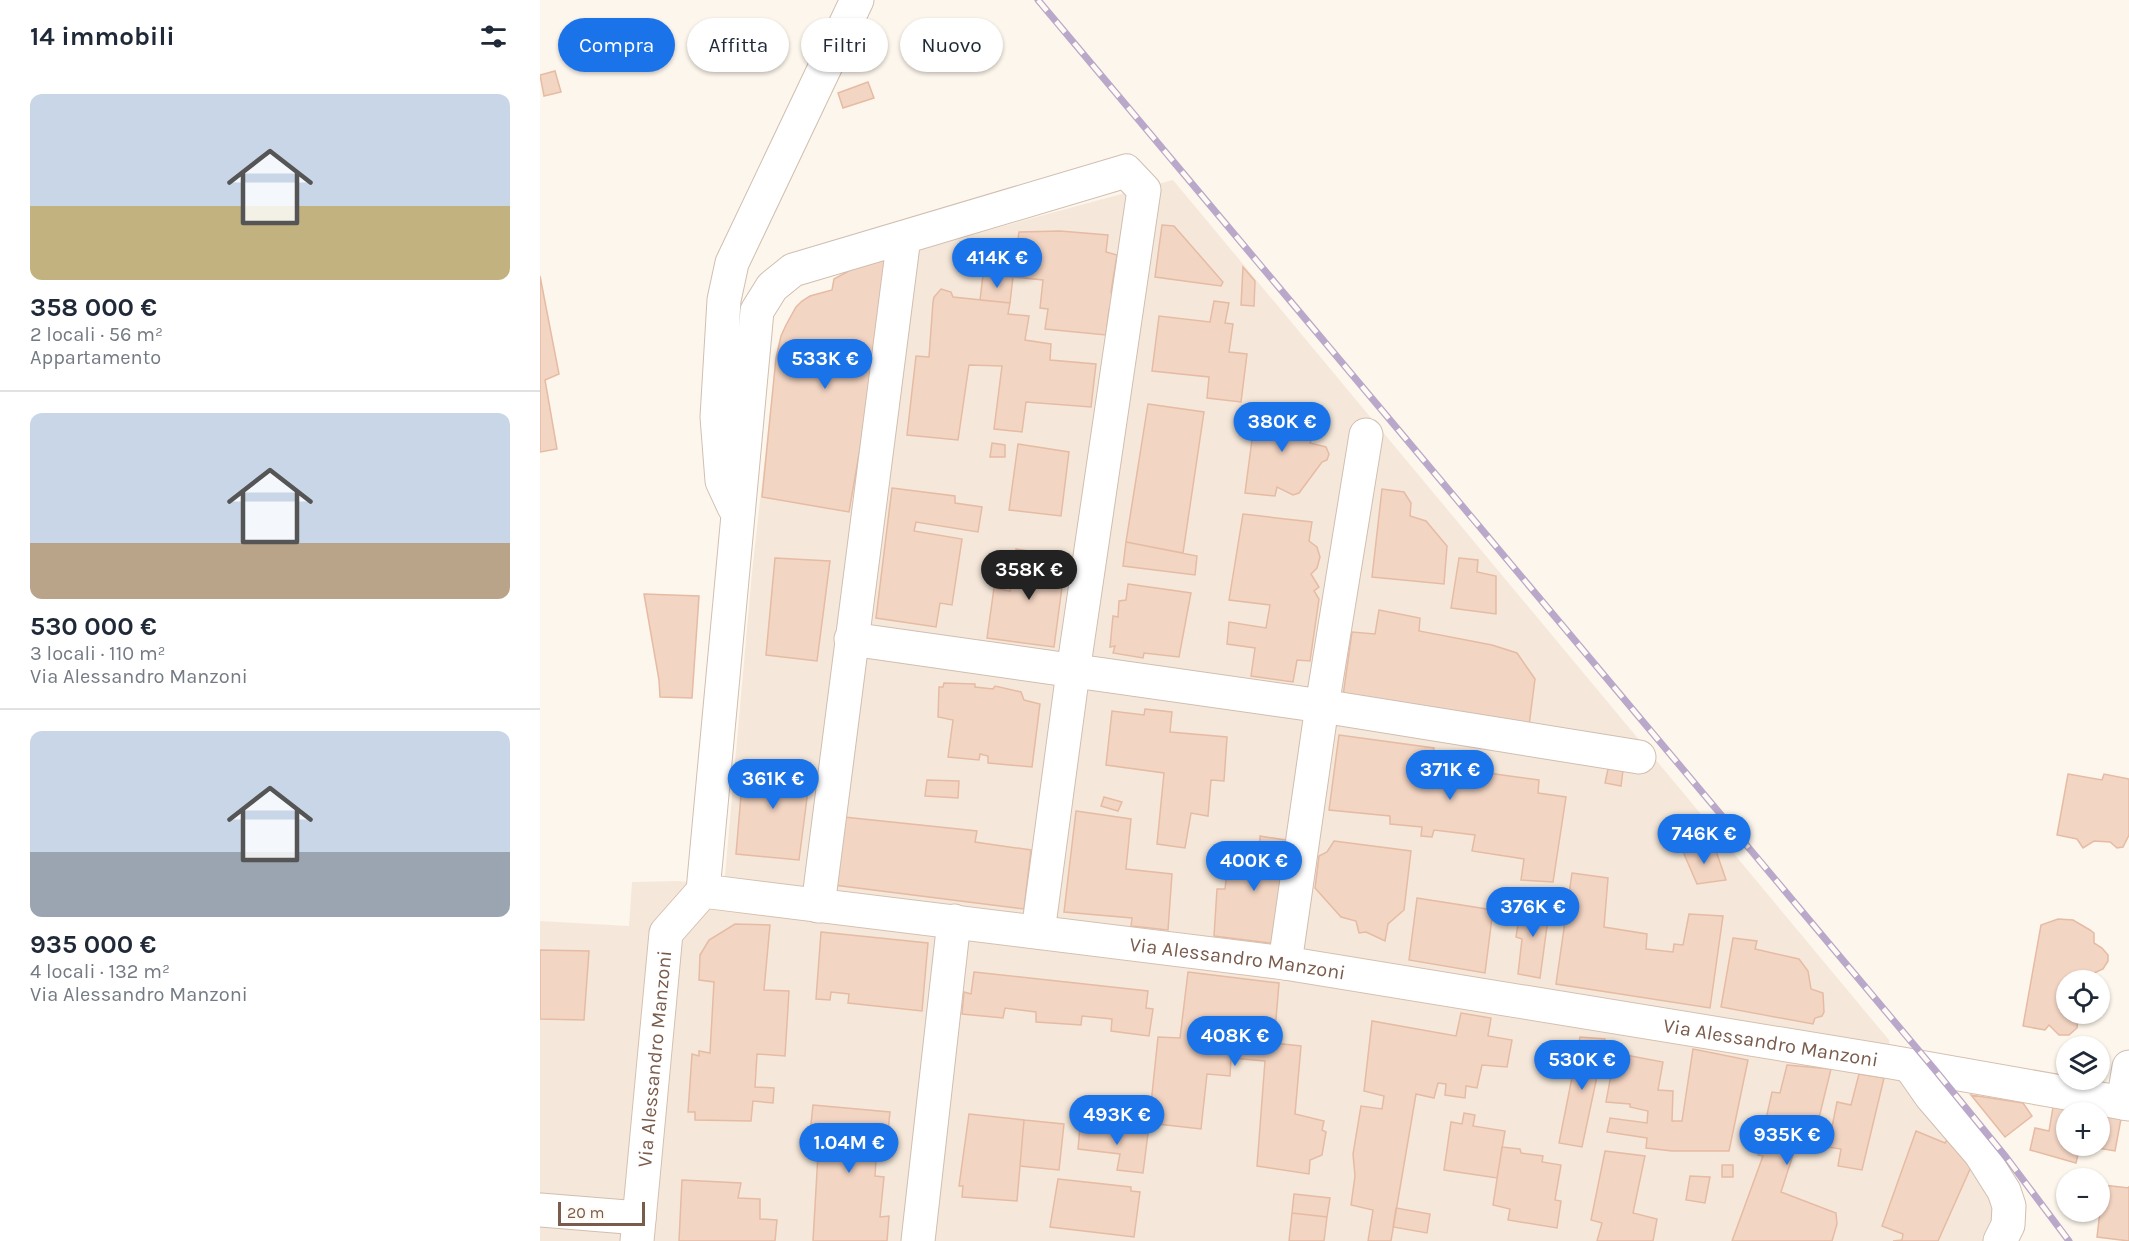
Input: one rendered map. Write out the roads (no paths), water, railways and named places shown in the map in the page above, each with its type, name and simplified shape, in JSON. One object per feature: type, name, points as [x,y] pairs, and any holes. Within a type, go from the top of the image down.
[{"type":"street","points":[[738,517],[722,482],[717,417],[724,300],[732,263],[857,0]]},
{"type":"street","points":[[703,891],[757,311],[772,287],[793,270],[1126,171],[1144,190],[1073,672],[1038,932]]},
{"type":"street","points":[[818,906],[904,237]]},
{"type":"street","points":[[1285,963],[1322,706],[1366,435]]},
{"type":"street","points":[[851,639],[1322,706],[1639,757]]},
{"type":"street","name":"Via Alessandro Manzoni","points":[[638,1229],[666,933],[703,891],[1285,963],[2126,1104]]},
{"type":"street","points":[[918,1241],[954,921]]},
{"type":"street","points":[[1910,1066],[1931,1096],[1980,1153],[2004,1191],[2009,1206],[2008,1225],[2000,1241]]},
{"type":"street","points":[[2126,1104],[2129,1067]]},
{"type":"street","points":[[540,1210],[638,1229]]},
{"type":"railway","points":[[1038,0],[1935,1070],[2006,1157],[2069,1241]]}]
